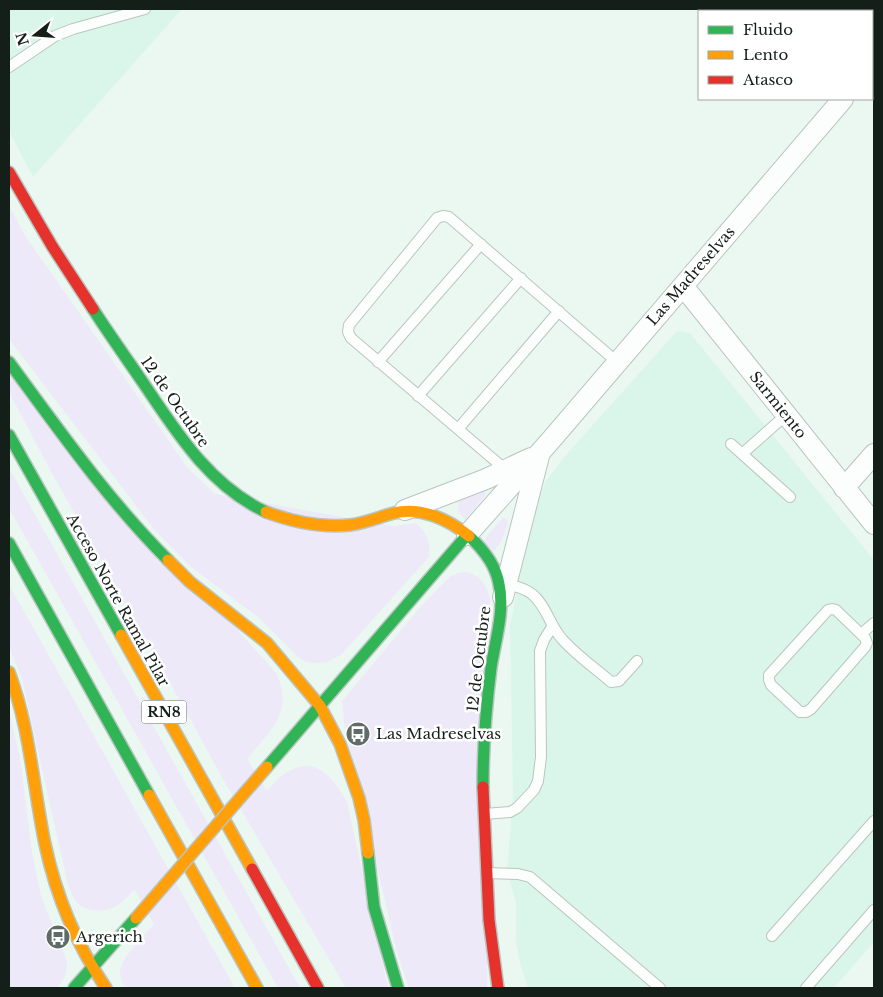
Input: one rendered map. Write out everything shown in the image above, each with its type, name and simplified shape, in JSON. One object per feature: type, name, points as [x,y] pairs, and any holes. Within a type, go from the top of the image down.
[{"type":"main road","name":"12 de Octubre","points":[[9,172],[88,304],[170,425],[201,463],[226,486],[244,500],[262,510],[281,518],[305,524],[362,523],[404,511],[435,515],[447,520],[467,535],[491,561],[498,578],[501,603],[487,707],[484,750],[484,814],[489,938],[498,988]]},
{"type":"main road","points":[[9,362],[76,454],[153,545],[190,582],[267,642],[320,706],[340,744],[359,798],[364,820],[374,908],[398,988]]},
{"type":"main road","name":"Acceso Norte Ramal Pilar","points":[[9,435],[318,988]]},
{"type":"main road","points":[[74,988],[467,535]]},
{"type":"main road","points":[[9,543],[257,988]]},
{"type":"main road","points":[[9,672],[29,744],[41,826],[58,892],[75,936],[91,969],[106,988]]},
{"type":"street","name":"Las Madreselvas","points":[[404,511],[486,479],[539,454],[843,100]]},
{"type":"street","name":"Sarmiento","points":[[683,286],[874,524]]},
{"type":"street","name":"Las Madreselvas","points":[[501,603],[539,454]]},
{"type":"street","points":[[467,535],[539,454]]},
{"type":"street","points":[[844,488],[874,454]]},
{"type":"lane","points":[[9,67],[55,36],[73,29],[145,9]]},
{"type":"lane","points":[[506,470],[378,362],[351,338],[348,332],[349,326],[437,218],[449,217],[617,362]]},
{"type":"lane","points":[[378,362],[481,244]]},
{"type":"lane","points":[[418,396],[520,278]]},
{"type":"lane","points":[[458,429],[559,311]]},
{"type":"lane","points":[[742,454],[786,415]]},
{"type":"lane","points":[[731,444],[790,497]]},
{"type":"lane","points":[[507,584],[532,594],[539,602],[552,627],[567,645],[611,682],[619,681],[637,661]]},
{"type":"lane","points":[[828,610],[836,610],[861,634],[867,642],[865,647],[811,710],[800,712],[771,685],[769,675],[828,610]]},
{"type":"lane","points":[[861,634],[874,623]]},
{"type":"lane","points":[[484,814],[510,812],[517,808],[534,790],[538,782],[541,757],[540,651],[552,627]]},
{"type":"lane","points":[[772,936],[874,821]]},
{"type":"lane","points":[[486,874],[518,874],[530,877],[660,988]]},
{"type":"lane","points":[[806,988],[874,910]]},
{"type":"shaded area","points":[[9,9],[182,9],[33,177],[9,131]]},
{"type":"shaded area","points":[[9,205],[24,234],[187,467],[215,494],[393,526],[416,523],[423,530],[429,543],[429,557],[341,655],[327,662],[306,662],[297,656],[259,618],[191,567],[153,528],[9,339]]},
{"type":"shaded area","points":[[677,331],[690,333],[874,560],[874,942],[834,988],[528,988],[520,963],[516,942],[516,903],[507,871],[513,796],[510,626],[528,531],[546,481],[564,457]]},
{"type":"shaded area","points":[[9,374],[276,673],[283,699],[281,710],[271,729],[247,759],[267,791],[290,771],[310,766],[320,770],[329,777],[347,802],[388,988],[346,988],[220,774],[49,468],[9,392]]},
{"type":"shaded area","points":[[9,468],[300,988],[278,988],[9,508]]},
{"type":"shaded area","points":[[482,491],[486,494],[465,520],[459,511],[460,499]]},
{"type":"shaded area","points":[[503,517],[508,521],[506,529],[494,551],[483,541]]},
{"type":"shaded area","points":[[466,572],[482,581],[490,597],[487,988],[409,988],[397,953],[344,723],[342,701],[422,605],[449,577]]},
{"type":"shaded area","points":[[9,585],[235,988],[126,988],[120,973],[121,967],[128,954],[154,924],[135,890],[116,906],[99,911],[82,907],[74,899],[68,885],[22,679],[9,647]]},
{"type":"shaded area","points":[[9,711],[20,758],[32,852],[41,896],[67,961],[65,976],[57,988],[9,988]]},
{"type":"traffic: fast","points":[[93,309],[169,421],[196,457],[228,488],[266,512]]},
{"type":"traffic: fast","points":[[9,362],[65,439],[105,489],[168,560]]},
{"type":"traffic: fast","points":[[9,435],[121,635]]},
{"type":"traffic: fast","points":[[267,767],[467,535]]},
{"type":"traffic: fast","points":[[469,536],[492,564],[501,595],[499,626],[491,668],[486,712],[483,787]]},
{"type":"traffic: fast","points":[[9,543],[149,795]]},
{"type":"traffic: fast","points":[[368,853],[374,907],[398,988]]},
{"type":"traffic: fast","points":[[74,988],[136,918]]},
{"type":"traffic: slow","points":[[266,512],[286,519],[339,526],[362,523],[394,513],[414,511],[444,520],[469,536]]},
{"type":"traffic: slow","points":[[168,560],[190,582],[267,643],[320,706],[340,744],[359,798],[368,853]]},
{"type":"traffic: slow","points":[[121,635],[252,869]]},
{"type":"traffic: slow","points":[[9,672],[22,714],[45,844],[55,882],[76,937],[106,988]]},
{"type":"traffic: slow","points":[[136,918],[267,767]]},
{"type":"traffic: slow","points":[[149,795],[257,988]]},
{"type":"traffic: jam","points":[[9,172],[52,246],[93,309]]},
{"type":"traffic: jam","points":[[483,787],[489,920],[498,988]]},
{"type":"traffic: jam","points":[[252,869],[318,988]]},
{"type":"place","name":"Las Madreselvas","points":[[358,734]]},
{"type":"place","name":"Argerich","points":[[58,937]]}]
